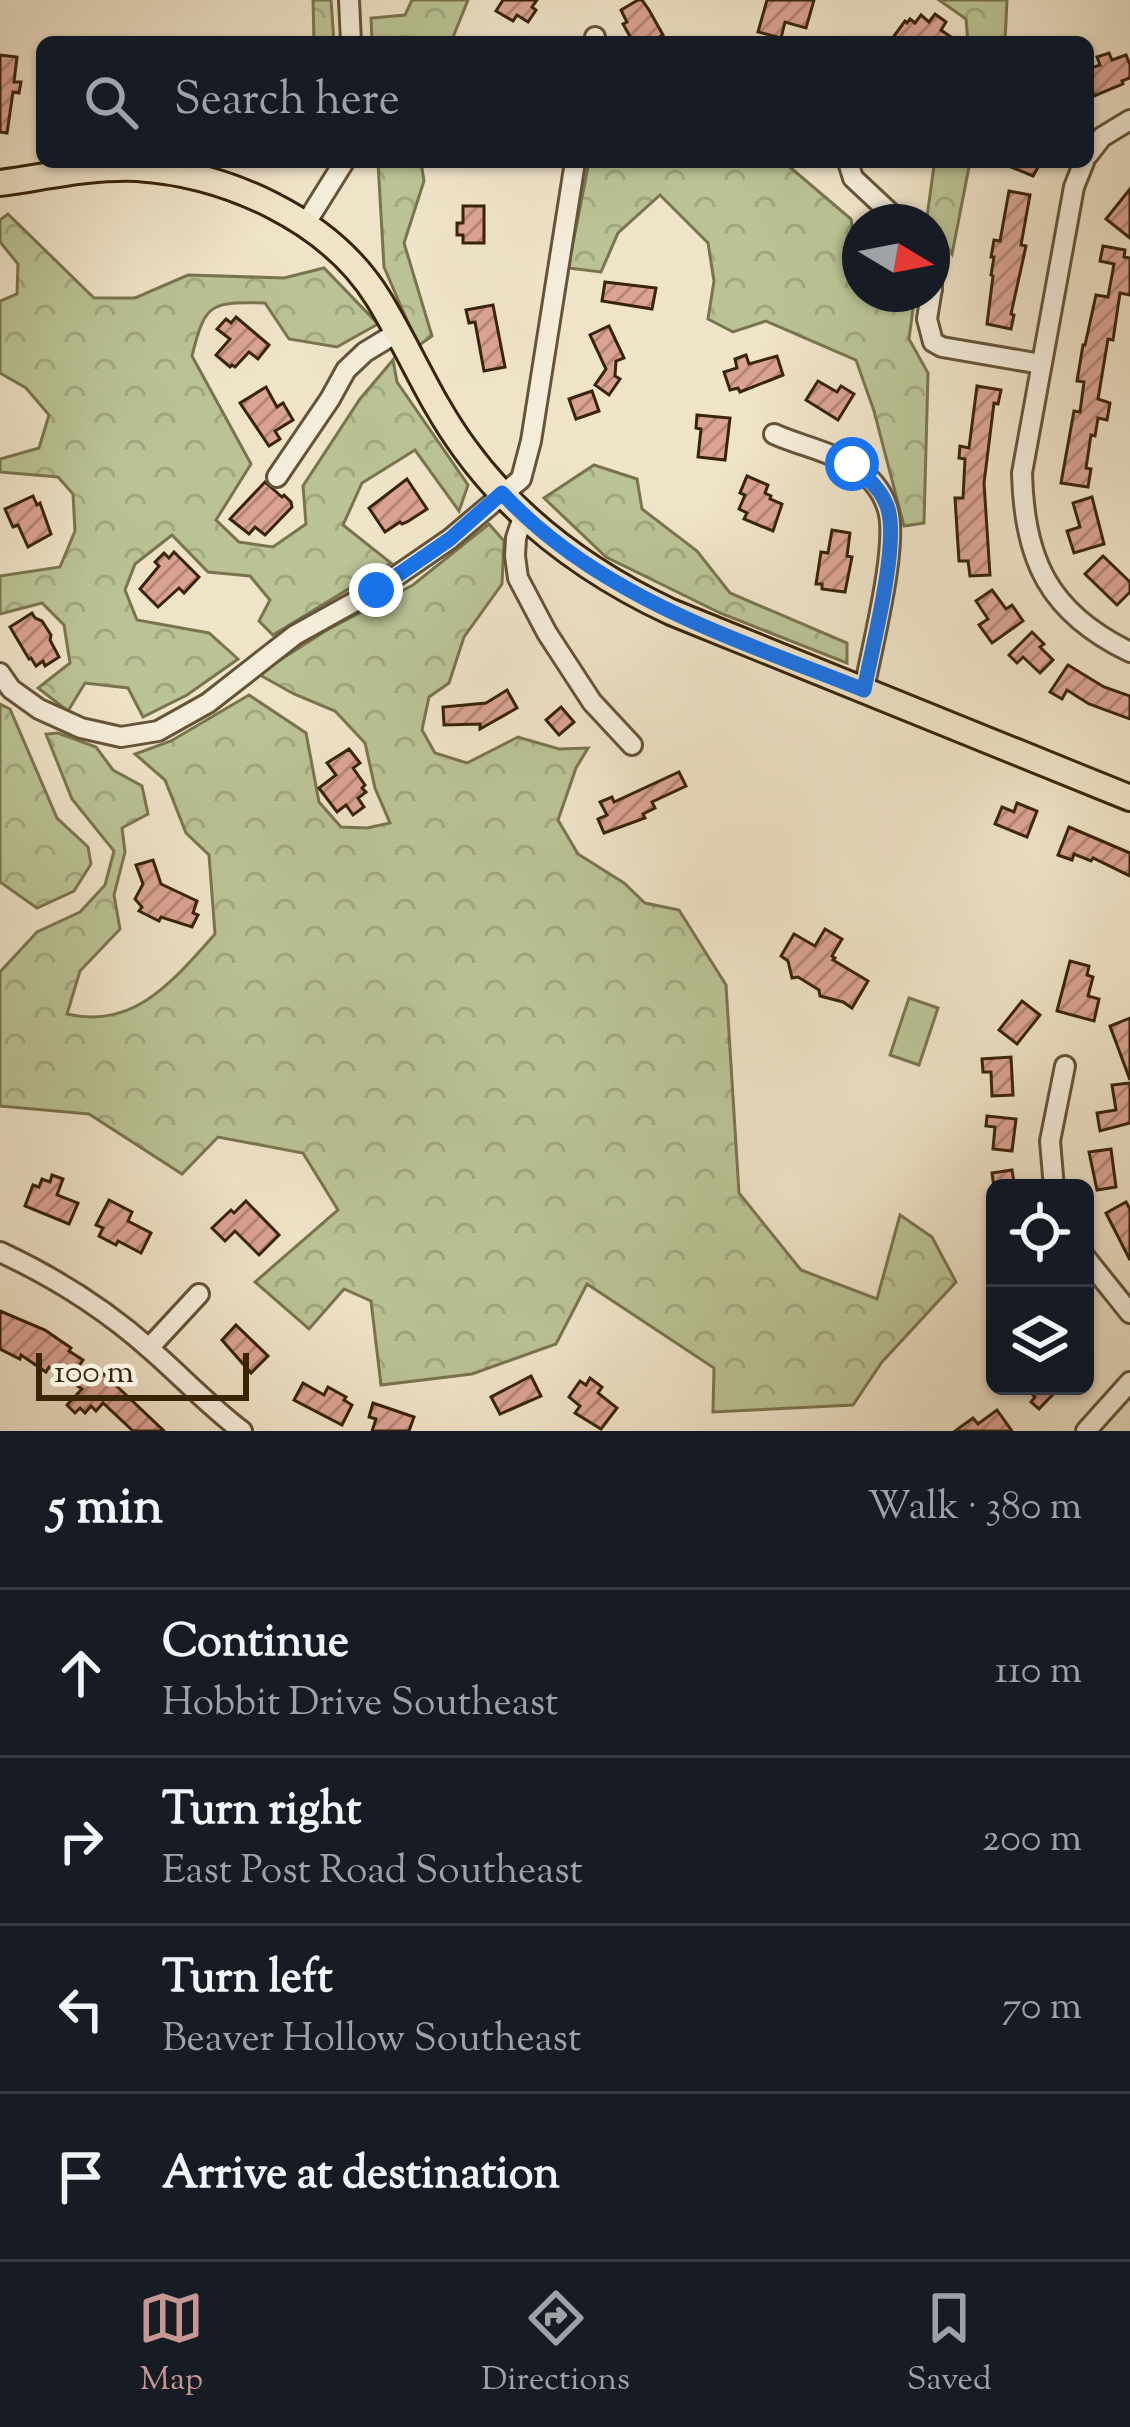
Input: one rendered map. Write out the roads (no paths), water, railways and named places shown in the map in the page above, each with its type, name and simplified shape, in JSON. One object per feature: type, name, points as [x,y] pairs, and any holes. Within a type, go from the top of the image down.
[{"type":"main road","points":[[0,183],[136,168],[246,193],[306,223],[376,294],[434,404],[467,452],[524,517],[571,555],[645,600],[1130,798]]},
{"type":"street","points":[[349,0],[351,36]]},
{"type":"street","points":[[1094,148],[1102,137],[1130,120]]},
{"type":"street","points":[[306,223],[340,168]]},
{"type":"street","points":[[0,673],[10,689],[39,709],[81,728],[121,736],[158,731],[208,703],[295,635],[376,590],[450,539],[521,479],[532,441],[574,168]]},
{"type":"street","points":[[850,168],[853,178],[881,204]]},
{"type":"street","points":[[1082,168],[1074,187],[1022,473],[1023,516],[1034,557],[1052,591],[1073,617],[1130,652]]},
{"type":"street","points":[[928,312],[929,333],[943,347],[1041,364]]},
{"type":"street","points":[[278,477],[346,370],[398,332]]},
{"type":"street","points":[[774,434],[852,464],[872,482],[887,506],[888,562],[864,690]]},
{"type":"street","points":[[524,517],[514,556],[518,578],[592,702],[632,746]]},
{"type":"street","points":[[1053,1179],[1050,1141],[1065,1066]]},
{"type":"street","points":[[0,1252],[83,1296],[242,1431]]},
{"type":"street","points":[[1094,1268],[1130,1312]]},
{"type":"street","points":[[149,1348],[199,1294]]},
{"type":"street","points":[[1086,1431],[1130,1382]]}]
